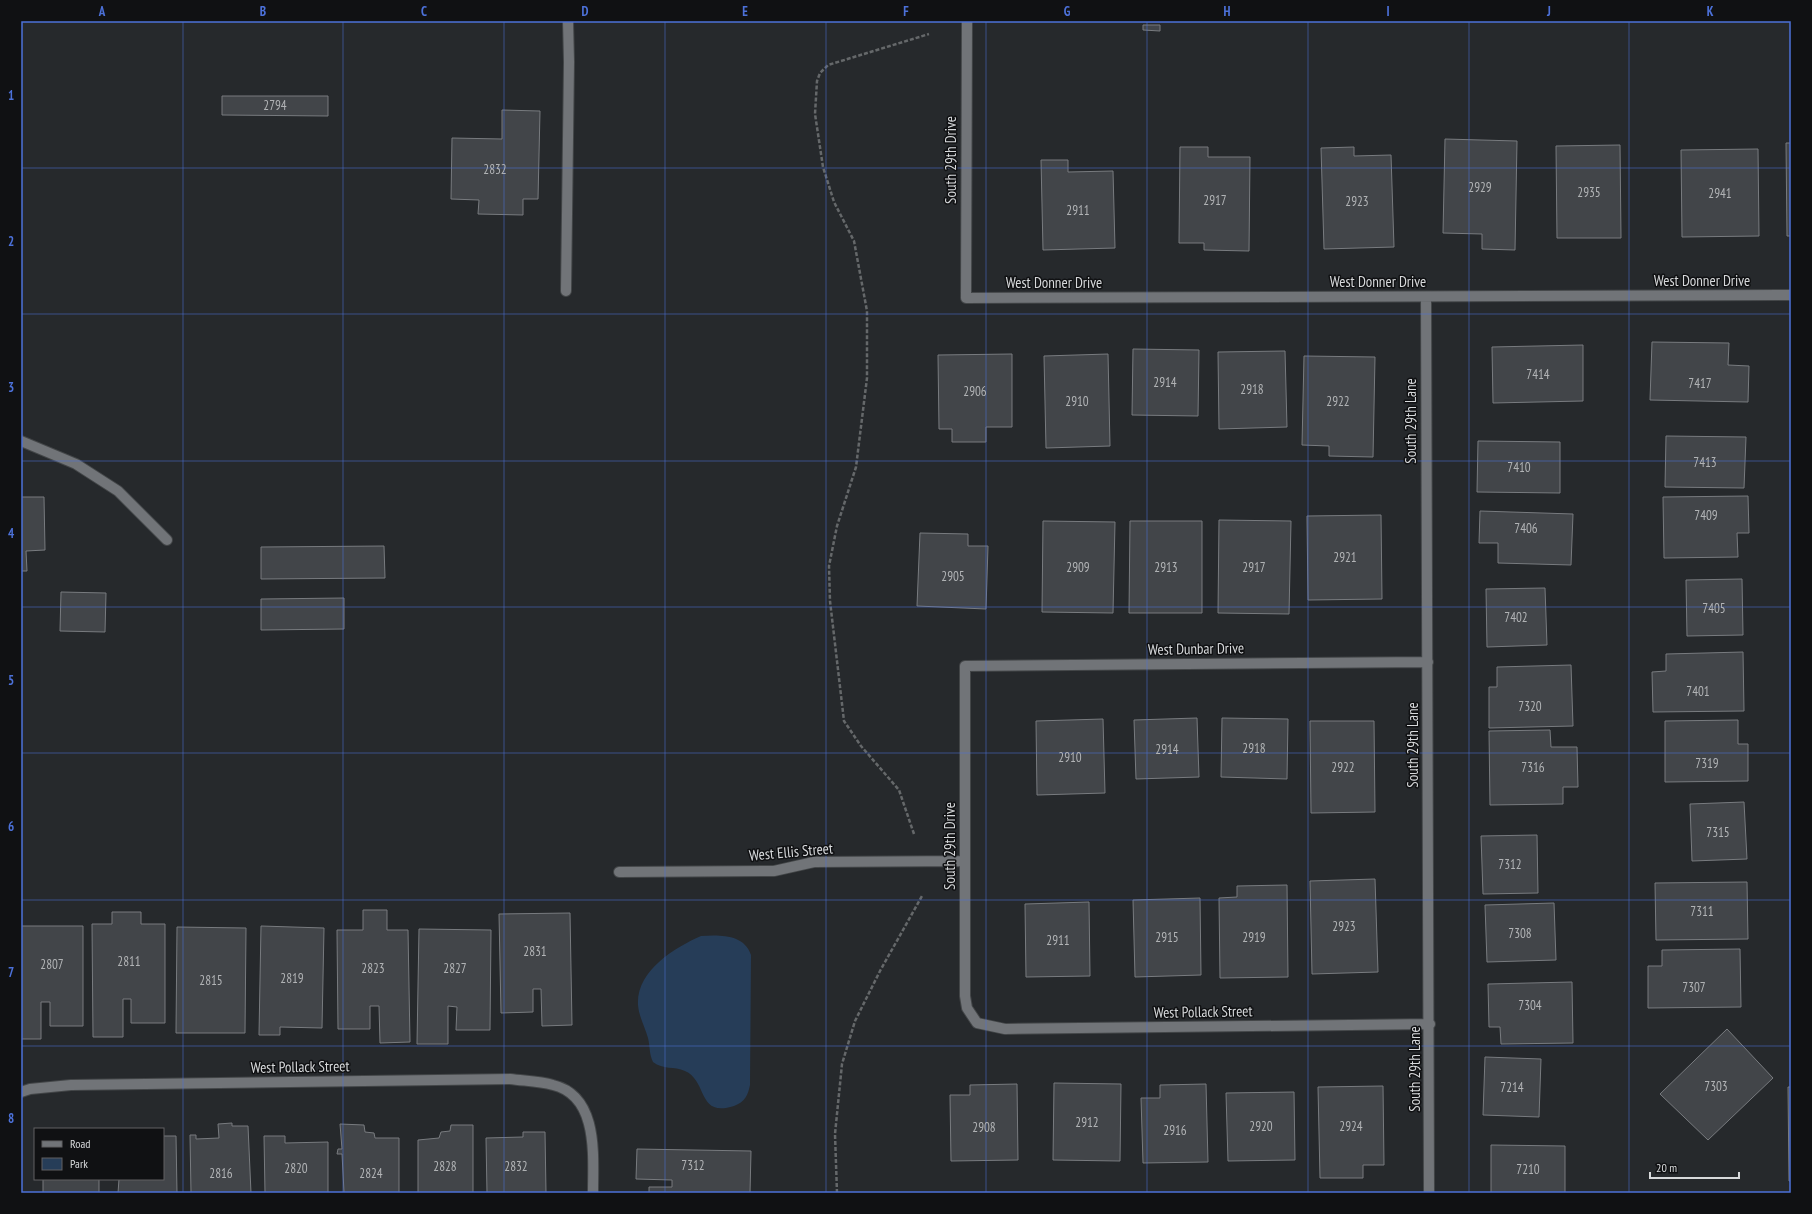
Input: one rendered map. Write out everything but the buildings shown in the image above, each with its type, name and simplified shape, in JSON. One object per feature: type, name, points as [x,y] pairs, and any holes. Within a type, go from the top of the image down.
[{"type":"street","points":[[566,291],[569,62],[568,21]]},
{"type":"street","name":"South 29th Drive","points":[[966,298],[967,21]]},
{"type":"street","name":"West Donner Drive","points":[[966,298],[1791,295]]},
{"type":"street","name":"South 29th Lane","points":[[1426,297],[1430,1024],[1429,1193]]},
{"type":"street","points":[[21,441],[76,464],[118,491],[167,540]]},
{"type":"street","name":"West Dunbar Drive","points":[[965,666],[1428,662]]},
{"type":"street","name":"South 29th Drive","points":[[965,666],[965,996],[968,1008],[977,1023]]},
{"type":"street","name":"West Ellis Street","points":[[619,872],[774,871],[814,862],[965,860]]},
{"type":"street","name":"West Pollack Street","points":[[977,1023],[1005,1029],[1430,1024]]},
{"type":"street","name":"West Pollack Street","points":[[21,1092],[30,1089],[71,1085],[510,1079],[554,1085],[576,1096],[590,1124],[594,1153],[593,1193]]},
{"type":"path","points":[[914,834],[899,790],[861,746],[844,721],[830,601],[829,566],[837,526],[856,467],[867,378],[867,311],[854,241],[834,202],[823,167],[816,114],[817,81],[820,73],[828,65],[929,34]]},
{"type":"path","points":[[837,1193],[835,1134],[842,1064],[855,1022],[880,971],[922,896]]},
{"type":"green space","points":[[701,936],[723,936],[737,939],[748,948],[751,955],[750,1085],[747,1095],[741,1102],[734,1106],[722,1108],[714,1107],[708,1103],[697,1082],[685,1071],[661,1066],[653,1062],[648,1038],[638,1005],[639,993],[643,982],[650,971],[679,947]]}]
